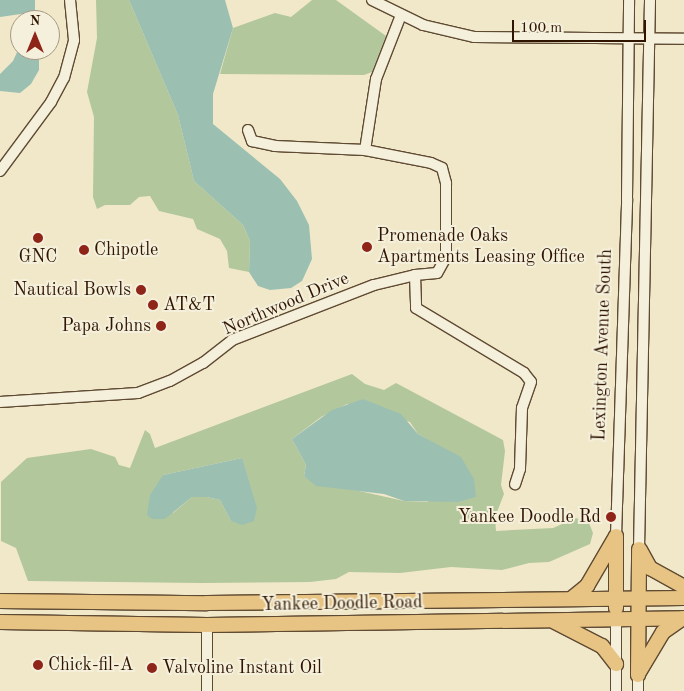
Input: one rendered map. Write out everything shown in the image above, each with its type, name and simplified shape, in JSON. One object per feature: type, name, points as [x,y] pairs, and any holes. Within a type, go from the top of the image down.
[{"type":"main road","points":[[571,599],[587,586],[616,536]]},
{"type":"main road","name":"Lexington Avenue South","points":[[616,536],[616,619]]},
{"type":"main road","points":[[639,550],[650,568],[684,587]]},
{"type":"main road","points":[[638,675],[639,550]]},
{"type":"main road","name":"Yankee Doodle Road","points":[[0,601],[684,598]]},
{"type":"main road","points":[[638,675],[663,632],[684,618]]},
{"type":"main road","name":"Yankee Doodle Road","points":[[0,622],[207,624],[684,618]]},
{"type":"main road","points":[[552,620],[602,646],[616,664]]},
{"type":"street","points":[[0,170],[51,102],[64,78],[74,40],[70,0]]},
{"type":"street","points":[[372,0],[423,24],[478,38],[684,39]]},
{"type":"street","name":"Lexington Avenue South","points":[[616,536],[629,0]]},
{"type":"street","points":[[639,550],[650,0]]},
{"type":"street","points":[[248,130],[252,141],[275,146],[365,150],[376,79],[401,15]]},
{"type":"street","name":"Northwood Drive","points":[[0,402],[138,392],[170,381],[203,363],[232,340],[374,285],[415,275],[437,273],[446,257],[446,182],[442,168],[430,163],[365,150]]},
{"type":"street","points":[[415,275],[416,308],[524,373],[531,382],[522,408],[520,469],[514,484]]},
{"type":"street","name":"Lexington Avenue South","points":[[616,619],[616,691]]},
{"type":"street","points":[[207,624],[207,691]]},
{"type":"street","points":[[638,675],[638,691]]},
{"type":"shaded area","points":[[0,0],[35,0],[35,10],[10,10],[10,16],[0,17]]},
{"type":"shaded area","points":[[96,0],[129,0],[178,115],[194,181],[243,225],[250,241],[249,272],[229,268],[227,251],[220,239],[197,229],[193,219],[159,211],[150,196],[139,197],[130,205],[105,205],[97,209],[93,197],[94,117],[87,92],[97,38]]},
{"type":"shaded area","points":[[129,0],[225,0],[233,28],[213,94],[213,124],[280,179],[297,201],[309,225],[312,259],[302,281],[291,288],[270,290],[258,286],[249,272],[250,241],[243,225],[194,181],[178,115]]},
{"type":"shaded area","points":[[312,0],[336,0],[386,36],[372,72],[364,75],[220,74],[233,28],[275,13],[291,17]]},
{"type":"shaded area","points":[[39,60],[39,70],[31,84],[20,93],[0,91],[0,74],[13,61]]},
{"type":"shaded area","points":[[352,374],[365,384],[384,390],[396,383],[503,440],[505,451],[501,485],[504,494],[495,517],[496,531],[553,528],[576,518],[589,523],[593,533],[590,544],[549,562],[529,563],[502,570],[451,567],[400,573],[349,572],[336,579],[310,582],[28,581],[16,548],[1,541],[1,482],[27,458],[91,449],[115,457],[119,465],[130,468],[145,430],[150,434],[155,448]],"holes":[[[347,404],[410,422],[418,434],[439,446],[428,502],[404,501],[310,480],[304,476],[306,465],[292,439],[321,417]],[[242,458],[231,521],[220,500],[207,497],[192,497],[173,513],[163,475]]]},
{"type":"shaded area","points":[[363,399],[401,414],[418,434],[461,457],[474,479],[476,497],[458,502],[404,501],[384,494],[316,486],[304,476],[306,465],[292,439],[332,410]]},
{"type":"shaded area","points":[[242,458],[257,508],[254,521],[242,525],[231,521],[220,500],[207,497],[192,497],[165,519],[152,519],[147,515],[150,495],[163,475]]},
{"type":"place","name":"GNC","points":[[38,238]]},
{"type":"place","name":"Promenade Oaks Apartments Leasing Office","points":[[367,247]]},
{"type":"place","name":"Chipotle","points":[[84,250]]},
{"type":"place","name":"Nautical Bowls","points":[[141,290]]},
{"type":"place","name":"AT&T","points":[[153,305]]},
{"type":"place","name":"Papa Johns","points":[[161,326]]},
{"type":"place","name":"Yankee Doodle Rd","points":[[611,517]]},
{"type":"place","name":"Chick-fil-A","points":[[38,665]]},
{"type":"place","name":"Valvoline Instant Oil","points":[[152,668]]}]
